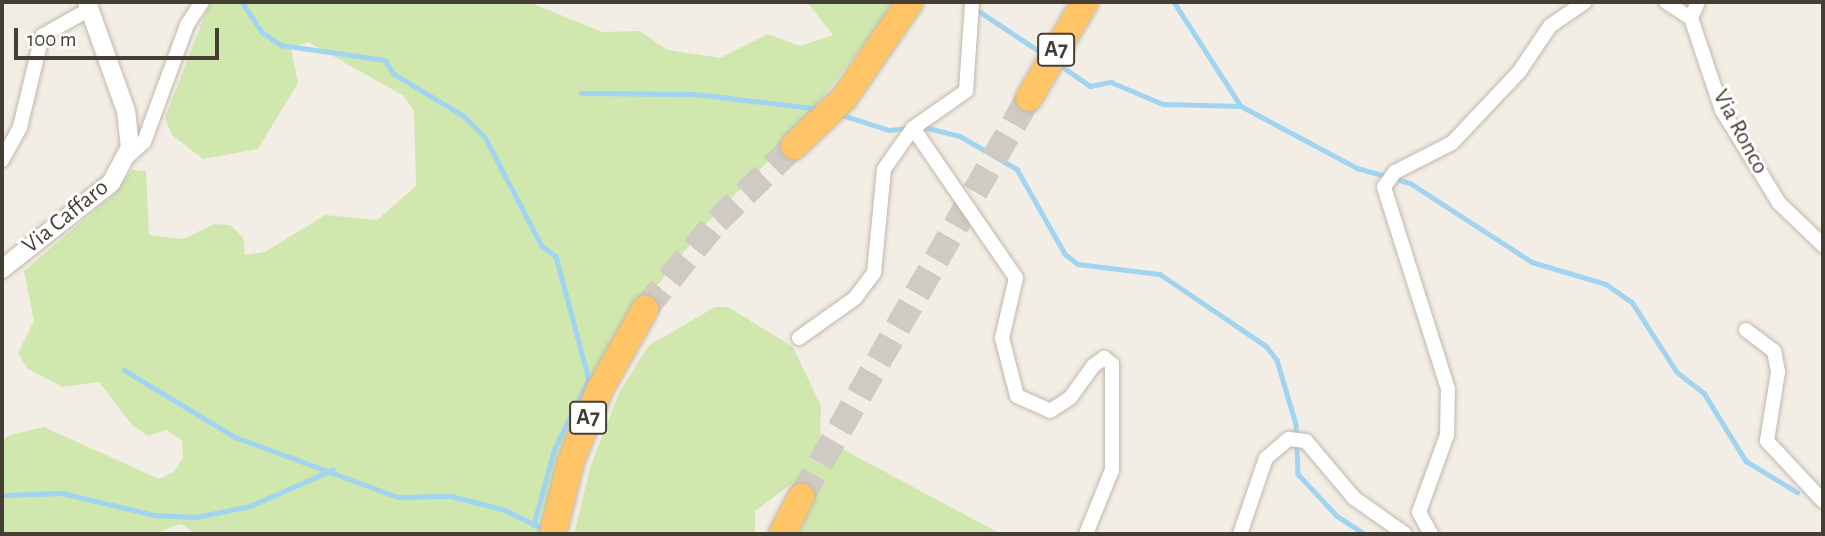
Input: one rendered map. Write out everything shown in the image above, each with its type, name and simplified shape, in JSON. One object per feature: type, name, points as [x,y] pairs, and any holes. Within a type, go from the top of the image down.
[{"type":"highway","points":[[794,146],[844,98],[910,2]]},
{"type":"highway","name":"A7","points":[[1029,98],[1085,2]]},
{"type":"highway","name":"A7","points":[[553,534],[571,461],[595,401],[645,309]]},
{"type":"highway","points":[[782,534],[801,497]]},
{"type":"street","points":[[126,158],[144,142],[187,25],[202,2]]},
{"type":"street","points":[[799,338],[855,298],[874,273],[884,169],[913,128],[966,91],[972,2]]},
{"type":"street","points":[[1431,534],[1419,512],[1447,435],[1448,389],[1384,187],[1395,172],[1452,143],[1520,72],[1550,26],[1585,2]]},
{"type":"street","points":[[1666,2],[1691,18],[1698,2]]},
{"type":"street","points":[[2,160],[20,127],[42,36],[87,6]]},
{"type":"street","name":"Via Caffaro","points":[[2,269],[111,183],[126,158],[131,132],[126,111],[87,6]]},
{"type":"street","name":"Via Ronco","points":[[1691,18],[1737,137],[1779,203],[1823,245]]},
{"type":"street","points":[[913,128],[1016,278],[1002,338],[1017,396],[1050,411],[1070,398],[1093,366],[1104,358],[1112,364],[1112,470],[1086,534]]},
{"type":"street","points":[[1746,330],[1774,351],[1778,372],[1767,441],[1823,501]]},
{"type":"street","points":[[1240,534],[1266,458],[1289,439],[1306,441],[1354,498],[1405,534]]},
{"type":"green space","points":[[210,2],[529,2],[602,32],[639,31],[668,50],[720,58],[768,34],[800,46],[833,35],[807,2],[897,2],[791,138],[706,224],[617,336],[542,534],[196,534],[181,524],[153,534],[2,534],[2,441],[10,435],[44,427],[159,479],[175,471],[183,457],[182,440],[166,430],[148,436],[132,425],[99,382],[62,387],[27,368],[18,353],[34,321],[24,271],[113,195],[132,170],[146,171],[149,235],[183,239],[214,224],[230,225],[243,237],[245,255],[265,252],[325,215],[377,220],[416,186],[414,111],[404,96],[308,42],[291,48],[298,83],[258,149],[203,159],[172,135],[165,118]]},
{"type":"green space","points":[[715,307],[728,307],[793,347],[821,406],[820,437],[1001,534],[797,534],[813,497],[791,484],[755,511],[755,534],[574,534],[590,468],[619,393],[648,346]]},
{"type":"waterway","points":[[242,2],[262,32],[281,45],[385,60],[394,74],[464,116],[485,137],[542,246],[556,256],[589,380],[555,448],[534,525]]},
{"type":"waterway","points":[[965,2],[1039,51]]},
{"type":"waterway","points":[[1174,2],[1241,106],[1357,168],[1410,183],[1532,262],[1606,284],[1632,302],[1677,372],[1704,393],[1746,461],[1797,492]]},
{"type":"waterway","points":[[1063,67],[1090,86],[1111,82],[1163,104],[1241,106]]},
{"type":"waterway","points":[[581,93],[695,94],[820,109]]},
{"type":"waterway","points":[[845,116],[889,130],[909,128]]},
{"type":"waterway","points":[[924,127],[960,136],[1017,169],[1065,254],[1078,264],[1160,274],[1266,346],[1277,360],[1296,424],[1298,474],[1337,516],[1365,534]]},
{"type":"waterway","points":[[124,370],[235,437],[398,497],[451,496],[505,510],[540,527]]},
{"type":"waterway","points":[[2,495],[62,493],[154,515],[196,517],[250,506],[332,470]]},
{"type":"waterway","points":[[1504,534],[1540,534]]},
{"type":"tunnel","points":[[801,497],[1029,98]]},
{"type":"tunnel","points":[[645,309],[717,221],[794,146]]}]
